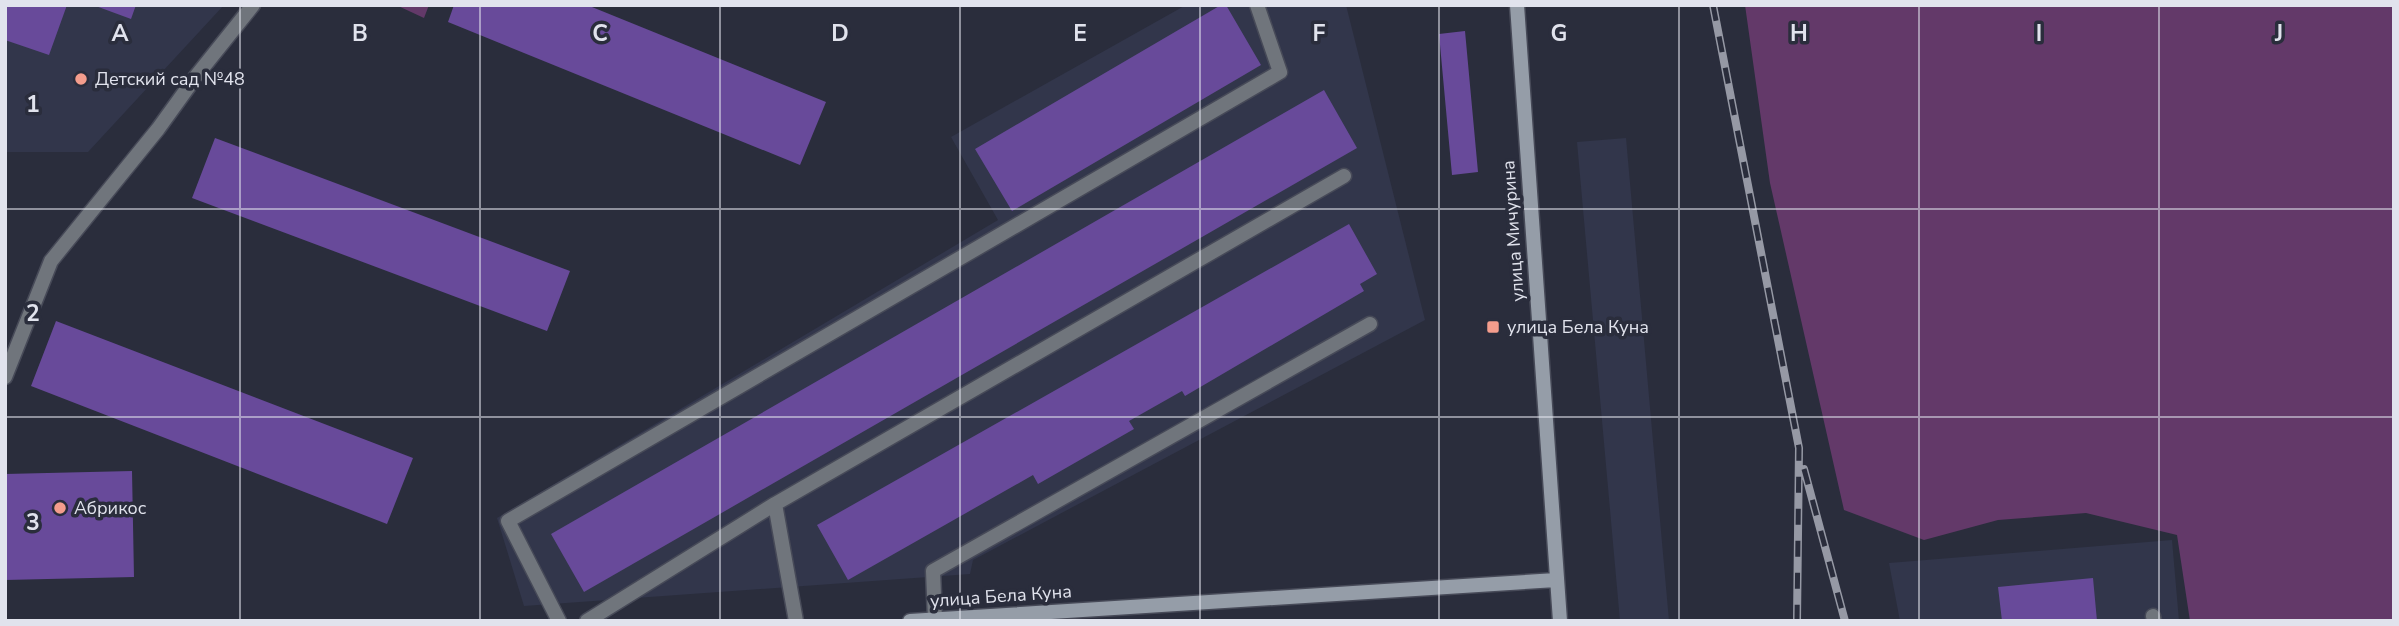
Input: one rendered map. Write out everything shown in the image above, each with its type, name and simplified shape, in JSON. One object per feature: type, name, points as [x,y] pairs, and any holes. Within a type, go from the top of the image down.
[{"type":"main road","name":"улица Мичурина","points":[[1517,5],[1560,621]]},
{"type":"main road","name":"улица Бела Куна","points":[[910,621],[1556,580]]},
{"type":"lane","points":[[5,377],[51,261],[158,129],[253,5]]},
{"type":"lane","points":[[559,621],[508,521],[1280,72],[1257,5]]},
{"type":"lane","points":[[587,621],[775,504],[1344,176]]},
{"type":"lane","points":[[935,619],[933,571],[1370,324]]},
{"type":"lane","points":[[775,504],[796,621]]},
{"type":"shaded area","name":"Детский сад №48","points":[[5,5],[224,5],[88,152],[5,152]]},
{"type":"shaded area","points":[[396,5],[429,5],[424,18]]},
{"type":"shaded area","points":[[1186,5],[1346,5],[1425,320],[973,560],[970,574],[524,606],[497,518],[998,220],[951,137]]},
{"type":"shaded area","points":[[1745,5],[2394,5],[2394,621],[2190,621],[2177,535],[2086,513],[1998,520],[1924,540],[1844,510],[1770,183]]},
{"type":"shaded area","points":[[1626,138],[1669,621],[1620,621],[1577,142]]},
{"type":"shaded area","points":[[2172,540],[2179,621],[1900,621],[1889,563]]},
{"type":"building","points":[[5,5],[67,5],[49,55],[5,40]]},
{"type":"building","points":[[93,5],[136,5],[131,19]]},
{"type":"building","points":[[454,5],[587,5],[826,102],[800,165],[448,22]]},
{"type":"building","points":[[1221,5],[1226,5],[1261,65],[1012,211],[975,149]]},
{"type":"building","points":[[1465,31],[1478,172],[1452,175],[1439,34]]},
{"type":"building","points":[[1324,90],[1357,148],[584,592],[551,534]]},
{"type":"building","points":[[215,138],[570,271],[547,331],[192,198]]},
{"type":"building","points":[[1349,224],[1377,274],[1360,284],[1364,291],[1185,396],[1182,391],[1129,421],[1134,429],[1038,484],[1033,475],[848,580],[817,525]]},
{"type":"building","points":[[56,321],[413,458],[387,524],[31,386]]},
{"type":"building","points":[[132,471],[134,577],[5,580],[5,474]]},
{"type":"building","points":[[2093,578],[2097,621],[2002,621],[1998,587]]},
{"type":"railway","points":[[1713,5],[1799,448],[1797,621]]},
{"type":"railway","points":[[1804,469],[1845,621]]},
{"type":"place","name":"Детский сад №48","points":[[81,79]]},
{"type":"place","name":"улица Бела Куна","points":[[1493,327]]},
{"type":"place","name":"Абрикос","points":[[60,508]]}]
